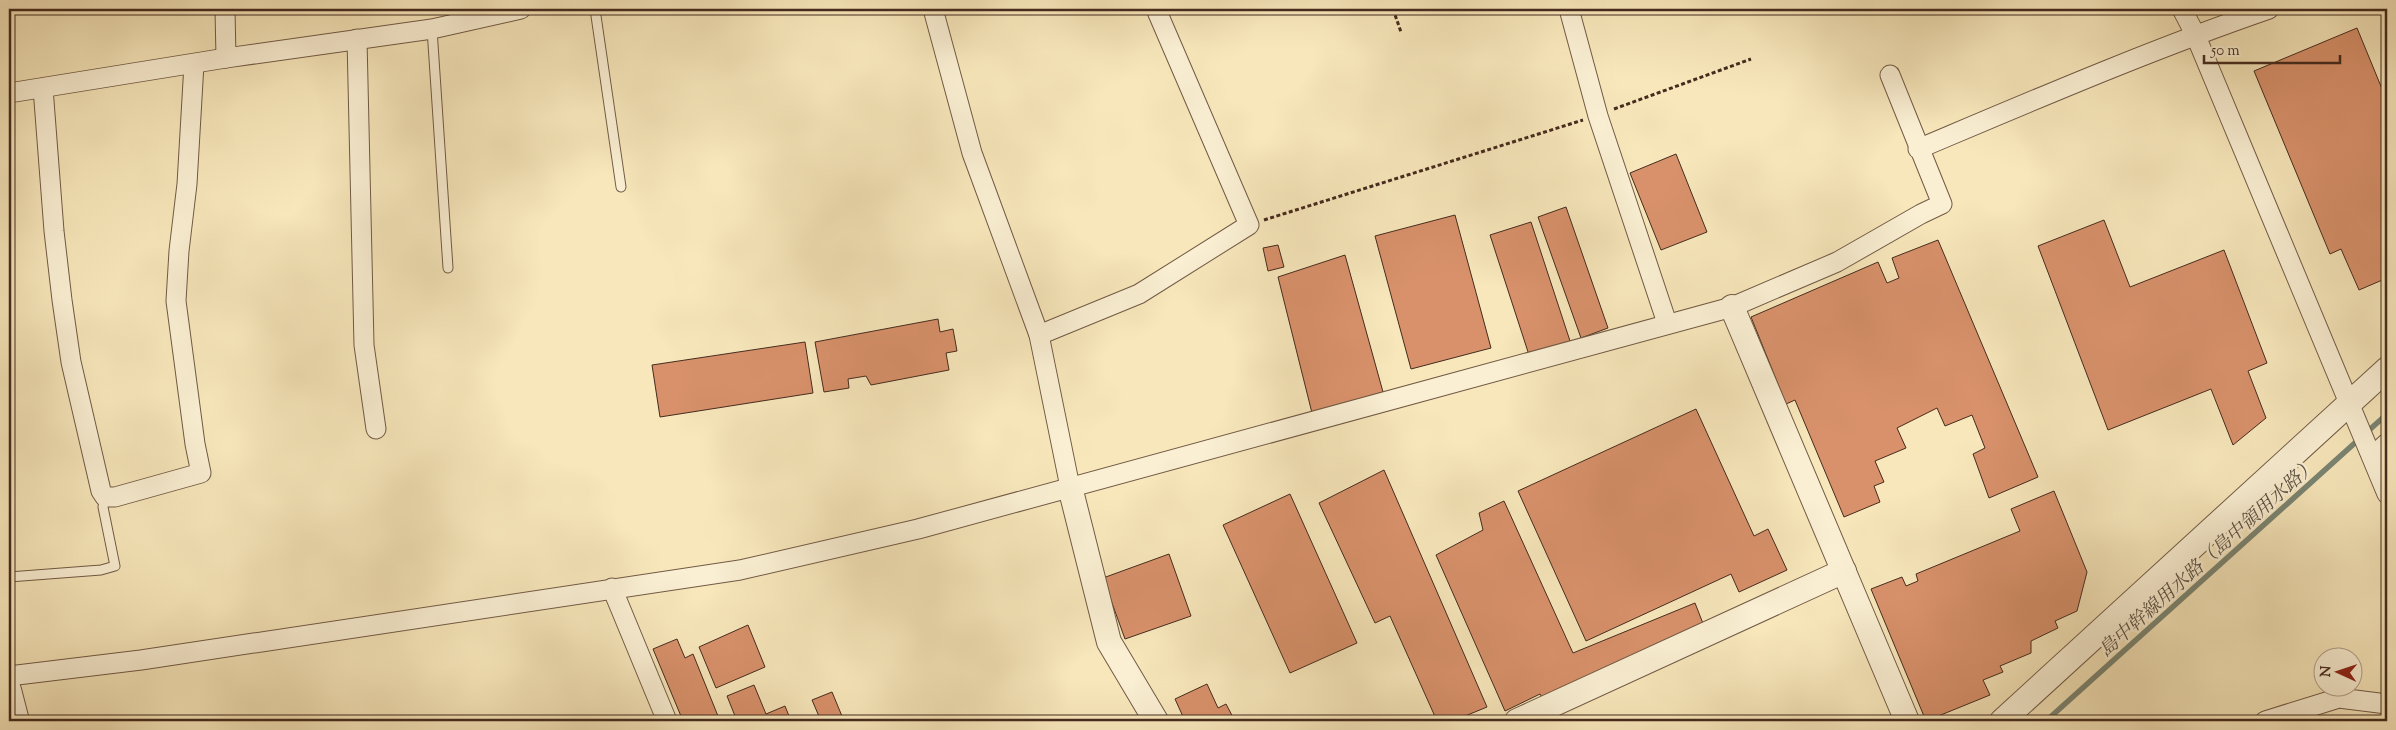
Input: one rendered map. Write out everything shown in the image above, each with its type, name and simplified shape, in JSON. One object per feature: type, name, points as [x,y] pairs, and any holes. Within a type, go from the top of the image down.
[{"type":"street","points":[[225,9],[226,58]]},
{"type":"street","points":[[9,93],[226,58],[432,29],[521,9]]},
{"type":"street","points":[[932,9],[972,153],[1039,335],[1070,487],[1109,642],[1156,721]]},
{"type":"street","points":[[1039,335],[1139,294],[1249,225],[1156,9]]},
{"type":"street","points":[[1569,9],[1598,116],[1667,323]]},
{"type":"street","points":[[2182,9],[2195,34],[2373,456],[2387,494]]},
{"type":"street","points":[[1918,149],[2195,34],[2269,9]]},
{"type":"street","points":[[358,39],[364,345],[376,429]]},
{"type":"street","points":[[43,88],[54,230],[71,362],[101,491],[105,497],[115,497],[201,473],[195,444],[176,301],[178,260],[188,174],[194,64]]},
{"type":"street","points":[[9,676],[141,660],[740,570],[918,529],[1667,323],[1732,307],[1837,262],[1942,204],[1918,149],[1890,74]]},
{"type":"street","points":[[1732,307],[1907,721]]},
{"type":"street","points":[[2002,721],[2387,369]]},
{"type":"street","points":[[2373,456],[2387,442]]},
{"type":"street","points":[[1517,721],[1844,571]]},
{"type":"street","points":[[612,588],[667,721]]},
{"type":"street","points":[[9,690],[17,721]]},
{"type":"street","points":[[2264,721],[2339,698],[2387,704]]},
{"type":"lane","points":[[594,9],[621,188]]},
{"type":"lane","points":[[432,29],[448,268]]},
{"type":"lane","points":[[9,577],[101,570],[115,566],[103,507],[105,497]]},
{"type":"path","points":[[1394,9],[1401,32]]},
{"type":"path","points":[[1249,225],[1598,116],[1751,59]]},
{"type":"building","points":[[2357,28],[2387,101],[2387,278],[2359,290],[2341,249],[2330,254],[2254,71]]},
{"type":"building","points":[[1676,154],[1707,232],[1661,250],[1630,173]]},
{"type":"building","points":[[1566,207],[1608,328],[1581,338],[1538,217]]},
{"type":"building","points":[[1455,215],[1491,348],[1411,369],[1375,236]]},
{"type":"building","points":[[2104,220],[2130,287],[2224,250],[2267,363],[2248,371],[2266,418],[2233,445],[2211,389],[2108,430],[2038,246]]},
{"type":"building","points":[[1531,222],[1571,344],[1530,358],[1490,235]]},
{"type":"building","points":[[1938,240],[2038,477],[1989,498],[1973,454],[1985,448],[1972,415],[1945,426],[1937,408],[1897,428],[1906,448],[1875,461],[1884,482],[1874,486],[1880,502],[1844,517],[1795,400],[1786,404],[1751,317],[1878,262],[1887,283],[1899,278],[1892,258]]},
{"type":"building","points":[[1278,245],[1284,267],[1268,271],[1263,248]]},
{"type":"building","points":[[1345,255],[1383,392],[1312,413],[1278,277]]},
{"type":"building","points":[[938,319],[940,332],[953,329],[957,351],[946,353],[949,370],[871,385],[866,376],[848,379],[849,388],[824,392],[815,342]]},
{"type":"building","points":[[805,342],[813,393],[660,417],[652,365]]},
{"type":"building","points":[[1696,409],[1754,536],[1768,529],[1787,570],[1739,592],[1731,574],[1586,641],[1518,491]]},
{"type":"building","points":[[1384,470],[1487,707],[1453,721],[1437,721],[1390,616],[1375,623],[1319,503]]},
{"type":"building","points":[[2054,491],[2087,572],[2077,611],[2055,621],[2058,628],[2031,641],[2031,653],[2000,666],[2003,672],[1983,680],[1990,695],[1926,721],[1871,589],[1902,577],[1906,586],[1918,581],[1916,574],[2020,531],[2011,509]]},
{"type":"building","points":[[1290,494],[1357,643],[1290,673],[1223,525]]},
{"type":"building","points":[[1504,501],[1573,653],[1695,603],[1704,626],[1544,701],[1540,694],[1505,711],[1436,555],[1483,530],[1479,513]]},
{"type":"building","points":[[1169,554],[1191,616],[1125,639],[1103,578]]},
{"type":"building","points":[[748,625],[765,667],[716,688],[699,647]]},
{"type":"building","points":[[677,639],[685,658],[693,654],[720,721],[683,721],[653,649]]},
{"type":"building","points":[[1207,684],[1218,708],[1226,704],[1235,721],[1185,721],[1175,699]]},
{"type":"building","points":[[754,685],[766,714],[785,706],[791,721],[737,721],[727,696]]},
{"type":"building","points":[[832,692],[844,721],[821,721],[812,700]]},
{"type":"waterway","name":"島中幹線用水路（島中領用水路）","points":[[2046,721],[2387,414]]}]
